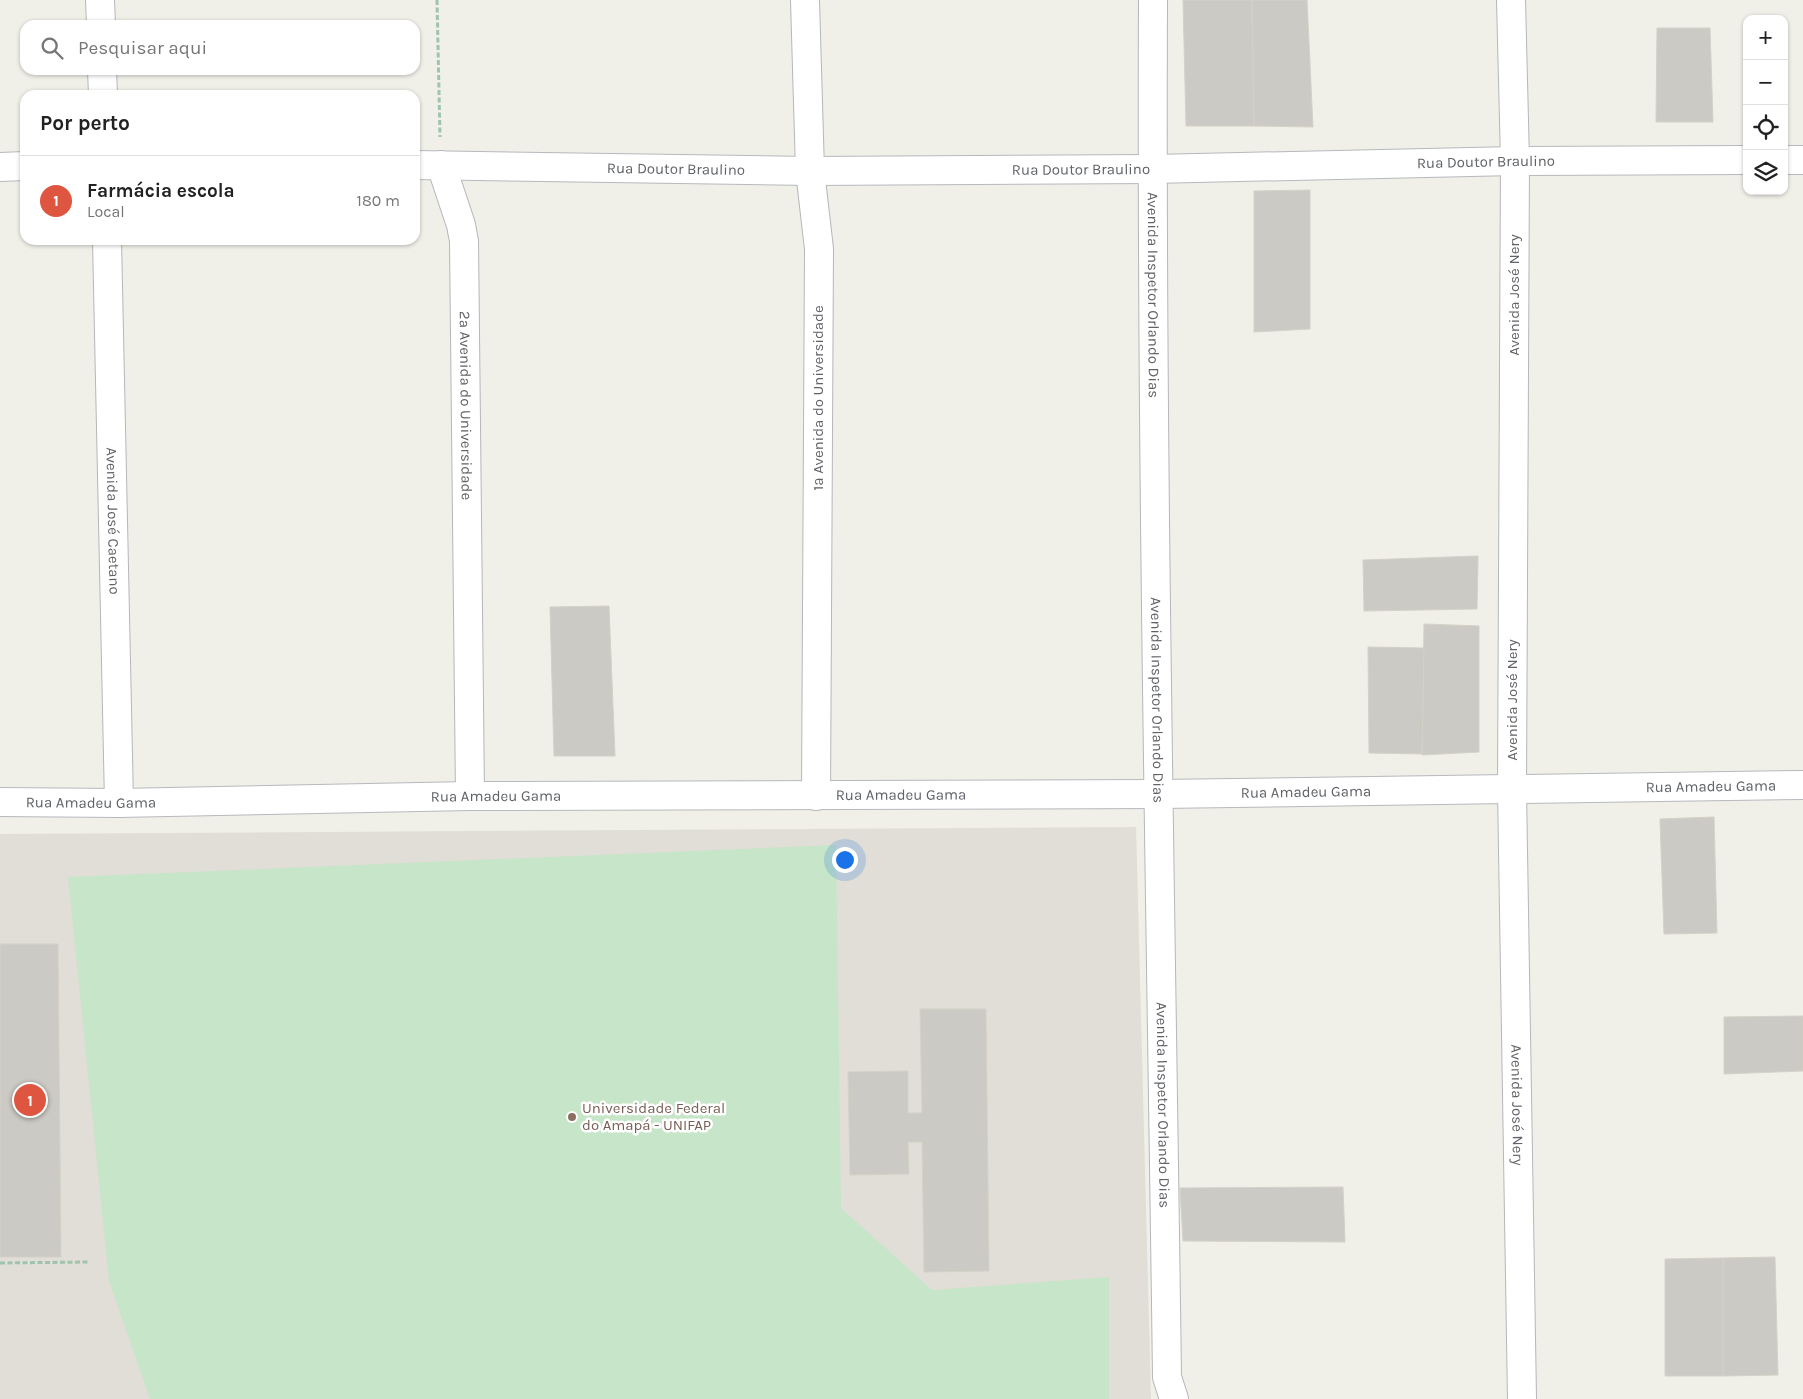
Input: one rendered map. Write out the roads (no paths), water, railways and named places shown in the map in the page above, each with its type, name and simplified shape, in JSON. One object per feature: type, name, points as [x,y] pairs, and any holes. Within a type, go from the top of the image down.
[{"type":"street","points":[[100,0],[101,20]]},
{"type":"street","name":"1ª Avenida do Universidade","points":[[805,0],[810,171],[819,250],[816,796]]},
{"type":"street","name":"Avenida Inspetor Orlando Dias","points":[[1154,0],[1152,169],[1167,1377],[1174,1399]]},
{"type":"street","name":"Avenida José Nery","points":[[1511,0],[1515,161],[1512,789],[1522,1399]]},
{"type":"street","points":[[102,75],[103,90]]},
{"type":"street","name":"Rua Doutor Braulino","points":[[428,165],[810,171],[1152,169],[1515,161],[1743,160]]},
{"type":"street","points":[[1788,160],[1803,160]]},
{"type":"street","name":"2a Avenida do Universidade","points":[[428,165],[461,225],[464,241],[470,796]]},
{"type":"street","points":[[0,167],[20,166]]},
{"type":"street","name":"Avenida José Caetano","points":[[107,245],[118,802]]},
{"type":"street","name":"Rua Amadeu Gama","points":[[0,802],[118,802],[470,796],[1159,794],[1803,785]]},
{"type":"place","name":"Farmácia escola","points":[[30,1100]]},
{"type":"place","name":"Universidade Federal do Amapá - UNIFAP","points":[[572,1117]]}]
